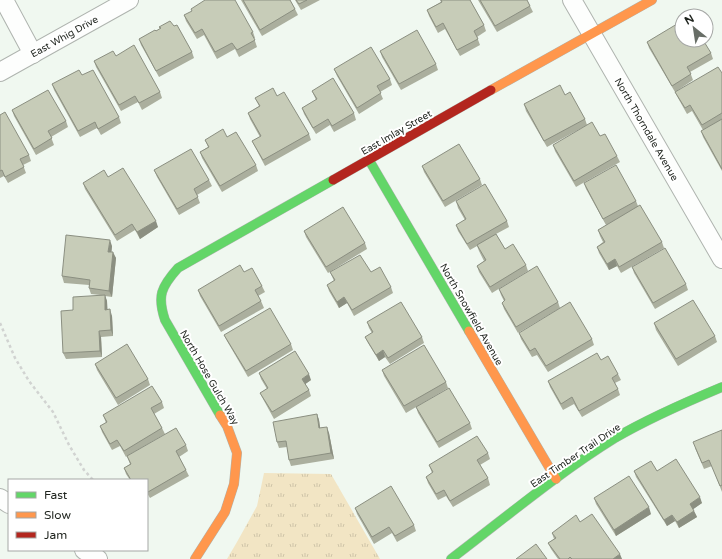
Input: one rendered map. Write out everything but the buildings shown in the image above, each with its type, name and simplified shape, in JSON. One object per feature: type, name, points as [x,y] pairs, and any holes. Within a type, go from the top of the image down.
[{"type":"street","points":[[4,0],[33,54]]},
{"type":"street","name":"East Whig Drive","points":[[0,72],[129,0]]},
{"type":"street","name":"North Thorndale Avenue","points":[[572,0],[722,259]]},
{"type":"street","name":"East Imlay Street","points":[[159,293],[166,280],[178,268],[591,33],[652,0]]},
{"type":"street","name":"North Snowfield Avenue","points":[[369,160],[556,479]]},
{"type":"street","name":"North Hose Gulch Way","points":[[159,293],[160,307],[164,320],[227,426],[237,453],[234,484],[225,512],[195,559]]},
{"type":"street","name":"East Timber Trail Drive","points":[[451,559],[556,479],[615,439],[662,413],[722,387]]},
{"type":"street","points":[[86,551],[98,559]]},
{"type":"path","points":[[0,323],[16,358],[29,381],[53,412],[69,445],[84,470],[92,479]]},
{"type":"green space","points":[[264,473],[331,474],[380,559],[227,559],[257,506]]},
{"type":"traffic: fast","points":[[369,160],[469,331]]},
{"type":"traffic: fast","points":[[220,415],[165,320],[161,304],[164,286],[178,268],[333,180]]},
{"type":"traffic: fast","points":[[451,559],[572,466],[615,438],[681,404],[722,387]]},
{"type":"traffic: slow","points":[[491,90],[652,0]]},
{"type":"traffic: slow","points":[[469,331],[556,479]]},
{"type":"traffic: slow","points":[[195,559],[225,512],[234,484],[237,453],[227,426],[220,415]]},
{"type":"traffic: jam","points":[[333,180],[491,90]]}]
